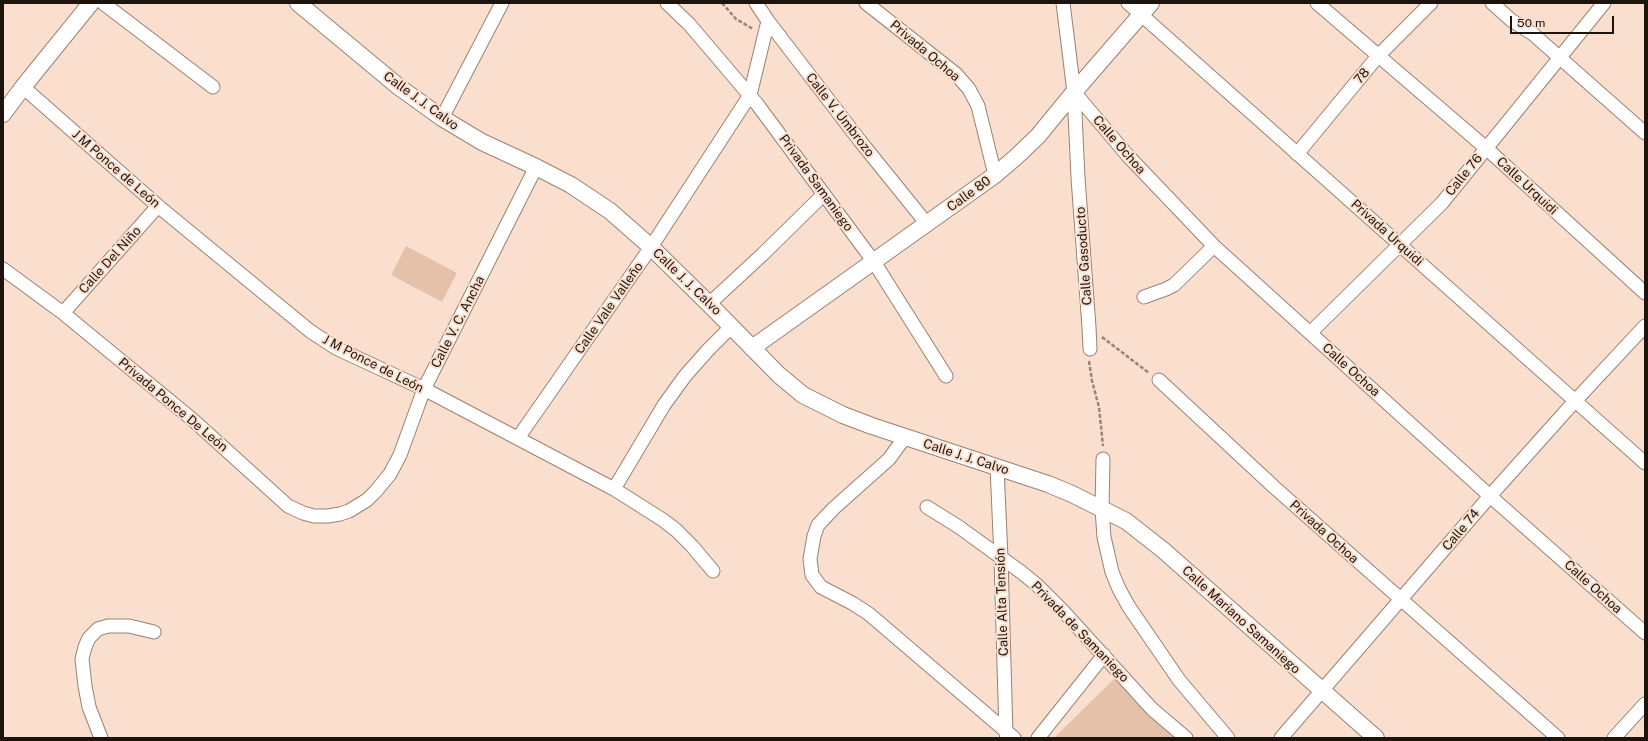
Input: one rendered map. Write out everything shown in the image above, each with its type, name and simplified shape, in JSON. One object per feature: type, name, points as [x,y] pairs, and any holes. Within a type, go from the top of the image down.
[{"type":"street","points":[[3,113],[91,3]]},
{"type":"street","points":[[103,3],[213,87]]},
{"type":"street","name":"Calle J. J. Calvo","points":[[298,3],[399,87],[442,118],[482,142],[536,167],[591,198],[610,211],[651,247],[732,326],[779,375],[803,395],[843,415],[1048,484],[1102,509]]},
{"type":"street","points":[[442,118],[502,3]]},
{"type":"street","name":"Privada Samaniego","points":[[667,3],[689,24],[750,95],[874,262],[946,376]]},
{"type":"street","name":"Calle V. Umbrozo","points":[[756,3],[766,28],[927,224]]},
{"type":"street","name":"Privada Ochoa","points":[[866,3],[956,74],[969,89],[978,106],[995,175]]},
{"type":"street","name":"Calle Gasoducto","points":[[1063,3],[1074,92],[1078,178],[1090,349]]},
{"type":"street","name":"Privada Urquidi","points":[[1128,3],[1645,463]]},
{"type":"street","name":"Calle 80","points":[[752,348],[995,175],[1038,136],[1151,3]]},
{"type":"street","name":"Calle Urquidi","points":[[1317,3],[1486,148],[1645,293]]},
{"type":"street","name":"78","points":[[1297,154],[1378,56],[1430,3]]},
{"type":"street","points":[[1492,3],[1511,20],[1533,34],[1645,133]]},
{"type":"street","name":"Calle 76","points":[[1310,333],[1442,203],[1604,3]]},
{"type":"street","name":"Calle Vale Valleño","points":[[518,438],[651,247],[750,95],[766,28]]},
{"type":"street","name":"J M Ponce de León","points":[[23,87],[158,206],[310,331],[336,348],[424,389],[614,489],[676,530],[713,571]]},
{"type":"street","name":"Calle Ochoa","points":[[1074,92],[1128,156],[1214,246],[1490,496],[1645,633]]},
{"type":"street","name":"Calle V. C. Ancha","points":[[349,511],[376,492],[390,474],[400,455],[424,389],[536,167]]},
{"type":"street","points":[[709,304],[764,254],[824,194]]},
{"type":"street","name":"Calle Del Niño","points":[[62,313],[158,206]]},
{"type":"street","points":[[1144,297],[1174,285],[1214,246]]},
{"type":"street","name":"Privada Ponce De León","points":[[3,269],[62,313],[193,420],[288,506],[314,516],[328,516],[349,511]]},
{"type":"street","points":[[614,489],[664,405],[685,376],[732,326]]},
{"type":"street","name":"Calle 74","points":[[1281,738],[1321,690],[1401,601],[1490,496],[1645,326]]},
{"type":"street","name":"Privada Ochoa","points":[[1159,380],[1274,487],[1401,601],[1558,738]]},
{"type":"street","points":[[905,437],[889,459],[818,525],[814,536],[810,559],[812,575],[821,587],[852,603],[869,614],[1008,735]]},
{"type":"street","points":[[1103,459],[1102,509],[1108,558],[1112,572],[1122,595],[1179,680],[1228,738]]},
{"type":"street","name":"Calle Alta Tensión","points":[[997,467],[1008,735]]},
{"type":"street","name":"Privada de Samaniego","points":[[927,507],[959,528],[1037,585],[1063,611],[1152,709],[1186,738]]},
{"type":"street","name":"Calle Mariano Samaniego","points":[[1102,509],[1126,521],[1147,537],[1376,738]]},
{"type":"street","points":[[101,738],[89,707],[85,686],[82,658],[85,647],[90,638],[98,629],[108,626],[129,626],[154,632]]},
{"type":"street","points":[[1038,738],[1104,656]]},
{"type":"street","points":[[1614,738],[1645,704]]},
{"type":"path","points":[[722,3],[736,19],[746,26],[766,28]]},
{"type":"path","points":[[1089,327],[1159,380]]},
{"type":"path","points":[[1090,349],[1090,372],[1101,419],[1103,459]]},
{"type":"shaded area","points":[[406,246],[457,273],[442,302],[391,275]]},
{"type":"shaded area","points":[[1115,678],[1178,738],[1054,738]]}]
